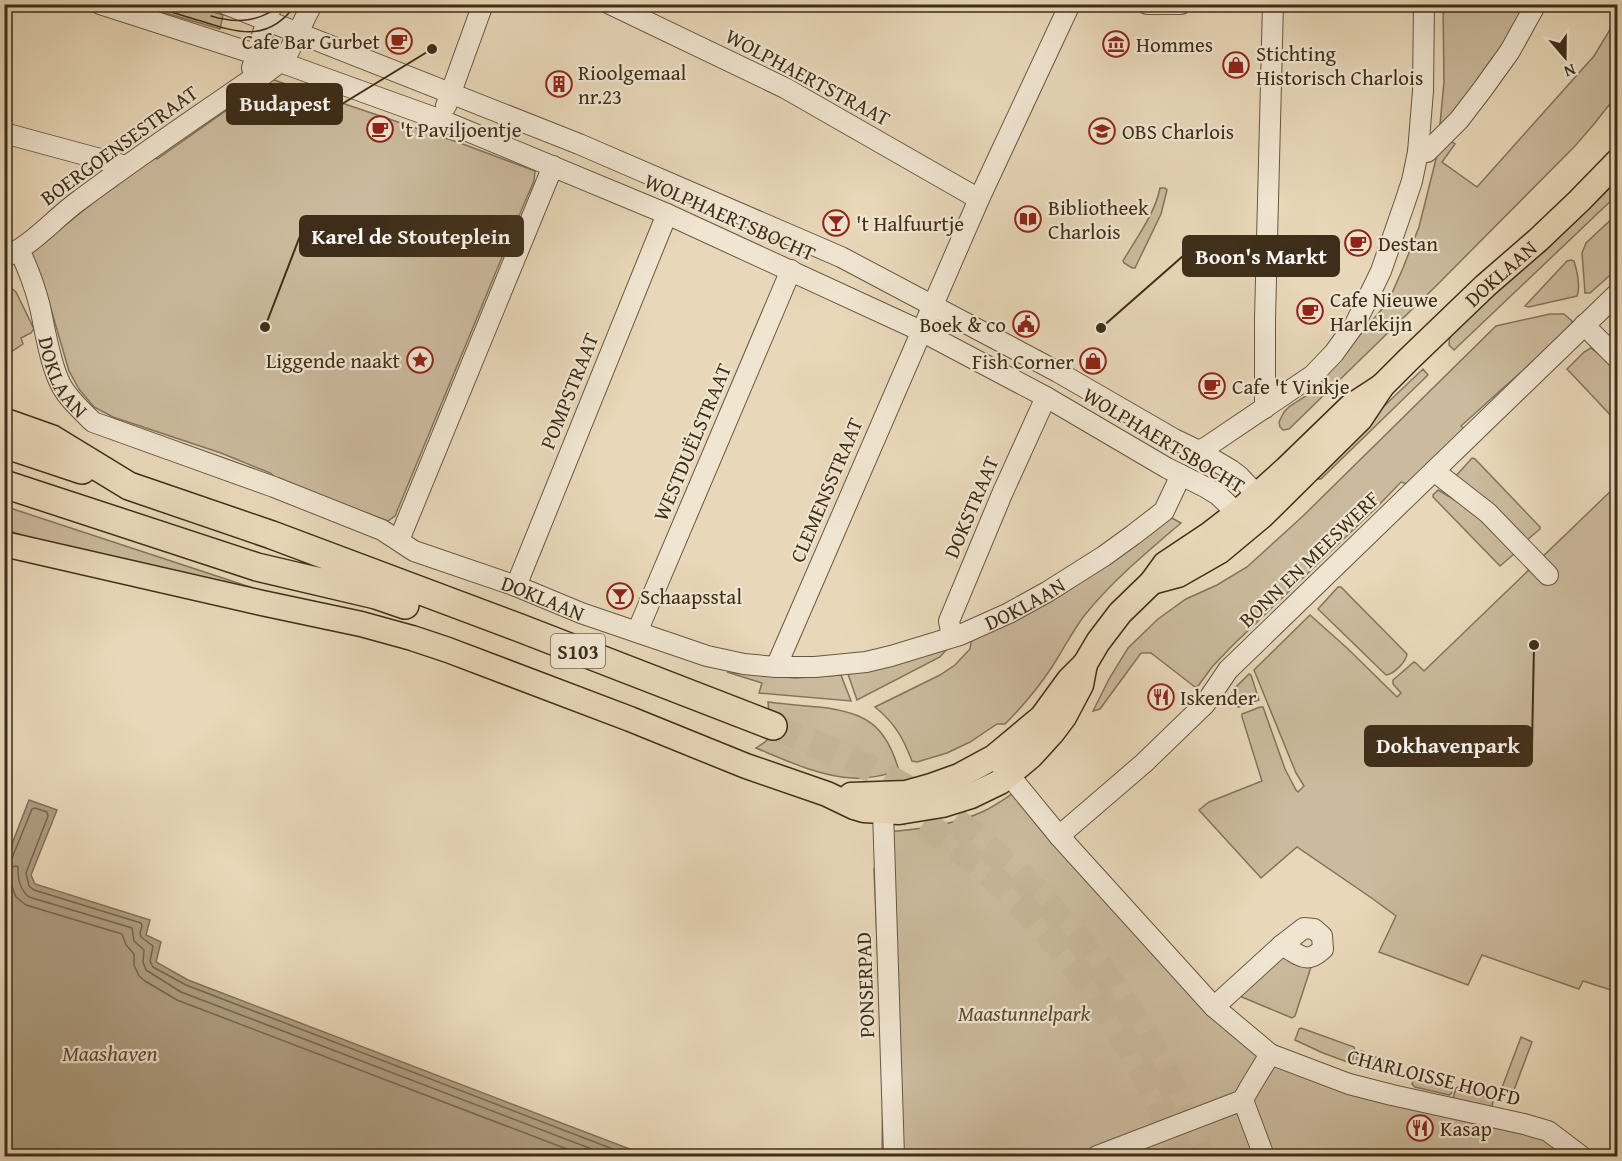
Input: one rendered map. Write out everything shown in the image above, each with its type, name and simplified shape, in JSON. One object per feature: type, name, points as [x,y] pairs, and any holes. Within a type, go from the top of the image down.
[{"type":"highway","name":"DOKLAAN","points":[[4,422],[52,439],[129,486],[272,535],[520,628],[770,733],[376,595],[257,567],[4,484]]},
{"type":"highway","points":[[4,444],[129,486]]},
{"type":"highway","points":[[4,466],[231,540],[376,595]]},
{"type":"main road","name":"DOKLAAN","points":[[1152,582],[1178,575],[1220,550],[1350,407],[1382,386],[1448,321],[1579,201],[1617,161]]},
{"type":"main road","name":"DOKLAAN","points":[[828,794],[862,796],[906,793],[952,779],[977,768],[994,757],[1042,717],[1069,680],[1085,664],[1120,612],[1152,582],[1165,564],[1237,513],[1260,505]]},
{"type":"main road","name":"DOKLAAN","points":[[4,536],[35,550]]},
{"type":"main road","name":"DOKLAAN","points":[[4,544],[361,624],[412,638],[630,719],[746,766],[828,794],[864,810],[910,811],[960,800],[1009,776],[1040,747],[1064,717],[1081,685],[1085,664]]},
{"type":"street","name":"WOLPHAERTSBOCHT","points":[[100,4],[280,62],[441,120],[667,214],[921,331],[1046,397],[1218,495],[1237,513]]},
{"type":"street","name":"WOLPHAERTSBOCHT","points":[[225,4],[269,13],[297,34],[579,144],[831,252],[1058,372],[1190,447],[1240,477],[1260,505]]},
{"type":"street","name":"BOERGOENSESTRAAT","points":[[12,254],[126,166],[280,62],[289,51],[312,4]]},
{"type":"street","points":[[441,120],[483,4]]},
{"type":"street","name":"WOLPHAERTSTRAAT","points":[[610,4],[785,88],[979,199]]},
{"type":"street","points":[[1148,4],[1181,4]]},
{"type":"street","points":[[1265,408],[1265,308],[1273,4]]},
{"type":"street","points":[[1190,447],[1208,446],[1313,375],[1334,353],[1355,324],[1381,271],[1412,181],[1418,152],[1423,91],[1424,4]]},
{"type":"street","points":[[1418,152],[1427,152],[1459,120],[1510,51],[1536,4]]},
{"type":"street","points":[[934,305],[979,199],[1070,5]]},
{"type":"street","points":[[249,81],[269,13]]},
{"type":"street","points":[[4,133],[126,166]]},
{"type":"street","points":[[399,540],[552,166]]},
{"type":"street","name":"POMPSTRAAT","points":[[516,586],[667,214]]},
{"type":"street","name":"DOKLAAN","points":[[12,254],[28,269],[61,386],[93,422],[382,530],[414,551],[516,586],[581,613],[707,656],[744,664],[815,667],[866,662],[988,624],[1075,574],[1164,511],[1180,456],[1190,447]]},
{"type":"street","name":"WESTDUËLSTRAAT","points":[[637,632],[791,270]]},
{"type":"street","name":"BONN EN MEESWERF","points":[[1059,836],[1144,763],[1205,704],[1228,670],[1617,293]]},
{"type":"street","name":"CLEMENSSTRAAT","points":[[776,667],[934,305]]},
{"type":"street","points":[[1584,325],[1617,359]]},
{"type":"street","name":"DOKSTRAAT","points":[[952,637],[949,621],[1002,494],[1046,397]]},
{"type":"street","points":[[1434,471],[1488,513],[1548,575]]},
{"type":"street","name":"CHARLOISSE HOOFD","points":[[994,757],[1059,836],[1214,1006],[1270,1054],[1349,1084],[1548,1131],[1581,1156]]},
{"type":"street","name":"PONSERPAD","points":[[883,811],[894,1156]]},
{"type":"street","points":[[1214,1006],[1282,945]]},
{"type":"street","points":[[1097,1156],[1243,1100],[1270,1054]]},
{"type":"street","points":[[1243,1100],[1264,1156]]},
{"type":"green space","points":[[138,5],[192,5],[223,15],[220,29]]},
{"type":"green space","points":[[1443,5],[1531,5],[1502,54],[1439,135],[1444,82]]},
{"type":"green space","points":[[1617,18],[1617,95],[1594,124],[1436,286],[1289,429],[1283,430],[1279,422],[1284,412],[1306,396],[1388,302],[1419,227],[1438,151],[1449,140],[1455,144],[1442,162],[1477,187],[1594,56]]},
{"type":"green space","points":[[271,79],[535,171],[534,181],[395,516],[388,521],[280,481],[270,473],[221,453],[113,417],[94,407],[79,389],[69,371],[44,285],[29,254],[118,185],[116,181],[153,155],[157,159]]},
{"type":"green space","points":[[1617,181],[1617,195],[1454,350],[1449,345],[1450,334],[1519,269],[1545,251]]},
{"type":"green space","points":[[1160,188],[1167,190],[1161,214],[1135,268],[1132,268],[1123,261],[1150,216]]},
{"type":"green space","points":[[1617,214],[1617,269],[1590,293],[1585,293],[1582,253],[1586,243]]},
{"type":"green space","points":[[1567,261],[1574,261],[1578,278],[1577,296],[1525,306]]},
{"type":"green space","points":[[5,283],[16,292],[34,329],[21,338],[23,344],[5,356]]},
{"type":"green space","points":[[1550,314],[1564,314],[1572,321],[1571,327],[1461,426],[1464,429],[1407,484],[1401,482],[1233,645],[1198,686],[1195,687],[1151,653],[1141,653],[1100,709],[1093,711],[1128,648],[1158,619],[1186,599],[1217,585],[1247,567],[1303,516],[1496,326]]},
{"type":"green space","points":[[1591,348],[1617,371],[1617,422],[1567,369]]},
{"type":"green space","points":[[1423,369],[1428,375],[1321,479],[1317,479],[1314,474],[1317,470]]},
{"type":"green space","points":[[1472,458],[1540,527],[1527,540],[1455,477]]},
{"type":"green space","points":[[1617,485],[1617,992],[1583,981],[1579,989],[1482,955],[1468,985],[1379,952],[1396,916],[1297,847],[1261,878],[1199,810],[1209,802],[1262,781],[1242,717],[1242,714],[1260,707],[1263,707],[1285,769],[1296,790],[1298,792],[1304,786],[1296,773],[1254,670],[1310,615],[1397,697],[1401,693],[1393,684],[1393,680],[1414,662],[1424,671]]},
{"type":"green space","points":[[1438,490],[1472,510],[1514,554],[1500,566],[1433,497]]},
{"type":"green space","points":[[4,506],[253,588],[57,548],[5,529]]},
{"type":"green space","points":[[1168,516],[1181,523],[1130,567],[1095,603],[1041,682],[1005,724],[997,724],[970,742],[947,753],[917,762],[912,761],[898,731],[875,707],[940,675],[955,665],[970,649],[972,635],[1060,596],[1107,564]]},
{"type":"green space","points":[[1338,587],[1341,587],[1407,654],[1396,670],[1386,675],[1318,609]]},
{"type":"green space","points":[[946,646],[946,650],[940,657],[857,700],[848,674],[883,668]]},
{"type":"green space","points":[[727,672],[795,678],[841,675],[851,701],[759,693],[762,683]]},
{"type":"green space","points":[[1249,674],[1259,700],[1238,707],[1232,693]]},
{"type":"green space","points":[[768,702],[835,709],[862,717],[872,724],[888,742],[899,771],[865,778],[828,775],[756,748],[771,736]]},
{"type":"green space","name":"Maastunnelpark","points":[[1020,789],[1270,1054],[1524,1124],[1581,1156],[882,1156],[883,1080],[874,869],[884,832],[922,828],[961,820],[989,809]]},
{"type":"green space","points":[[1279,954],[1310,964],[1311,967],[1295,1016],[1292,1018],[1237,995]]},
{"type":"green space","points":[[1301,1028],[1354,1047],[1352,1062],[1323,1053],[1295,1040]]},
{"type":"green space","points":[[1521,1037],[1532,1042],[1511,1098],[1500,1093]]},
{"type":"green space","points":[[1361,1051],[1397,1066],[1396,1073],[1394,1075],[1358,1064],[1356,1062],[1358,1053]]},
{"type":"green space","points":[[1417,1073],[1451,1085],[1453,1087],[1451,1094],[1415,1087],[1412,1084]]},
{"type":"green space","points":[[1458,1087],[1493,1100],[1492,1108],[1455,1100],[1453,1098]]},
{"type":"water","name":"Maashaven","points":[[29,800],[57,810],[31,875],[35,884],[150,920],[146,935],[161,942],[156,962],[188,980],[648,1156],[5,1156],[5,862]]},
{"type":"tunnel","points":[[773,726],[862,765],[913,792],[962,826],[1007,864],[1049,906],[1087,951],[1122,999],[1152,1049],[1179,1102],[1202,1156]]},
{"type":"tunnel","points":[[889,801],[928,826],[1000,884],[1034,918],[1064,953],[1093,990],[1142,1070],[1181,1156]]},
{"type":"tram line","points":[[147,4],[228,29],[252,32],[275,25],[296,4]]},
{"type":"tram line","points":[[211,16],[230,20],[248,20],[265,15],[282,4]]},
{"type":"place","name":"Cafe Bar Gurbet","points":[[399,41]]},
{"type":"place","name":"Hommes","points":[[1116,44]]},
{"type":"place","name":"Budapest","points":[[432,49]]},
{"type":"place","name":"Stichting Historisch Charlois","points":[[1236,65]]},
{"type":"place","name":"Rioolgemaal nr.23","points":[[559,84]]},
{"type":"place","name":"'t Paviljoentje","points":[[380,129]]},
{"type":"place","name":"OBS Charlois","points":[[1102,131]]},
{"type":"place","name":"Bibliotheek Charlois","points":[[1028,219]]},
{"type":"place","name":"'t Halfuurtje","points":[[836,223]]},
{"type":"place","name":"Destan","points":[[1358,243]]},
{"type":"place","name":"Cafe Nieuwe Harlekijn","points":[[1310,311]]},
{"type":"place","name":"Boek & co","points":[[1026,324]]},
{"type":"place","name":"Karel de Stouteplein","points":[[265,327]]},
{"type":"place","name":"Boon's Markt","points":[[1101,328]]},
{"type":"place","name":"Liggende naakt","points":[[420,360]]},
{"type":"place","name":"Fish Corner","points":[[1093,361]]},
{"type":"place","name":"Cafe 't Vinkje","points":[[1212,386]]},
{"type":"place","name":"Schaapsstal","points":[[620,596]]},
{"type":"place","name":"Dokhavenpark","points":[[1534,645]]},
{"type":"place","name":"Iskender","points":[[1161,697]]},
{"type":"place","name":"Kasap","points":[[1420,1128]]}]
